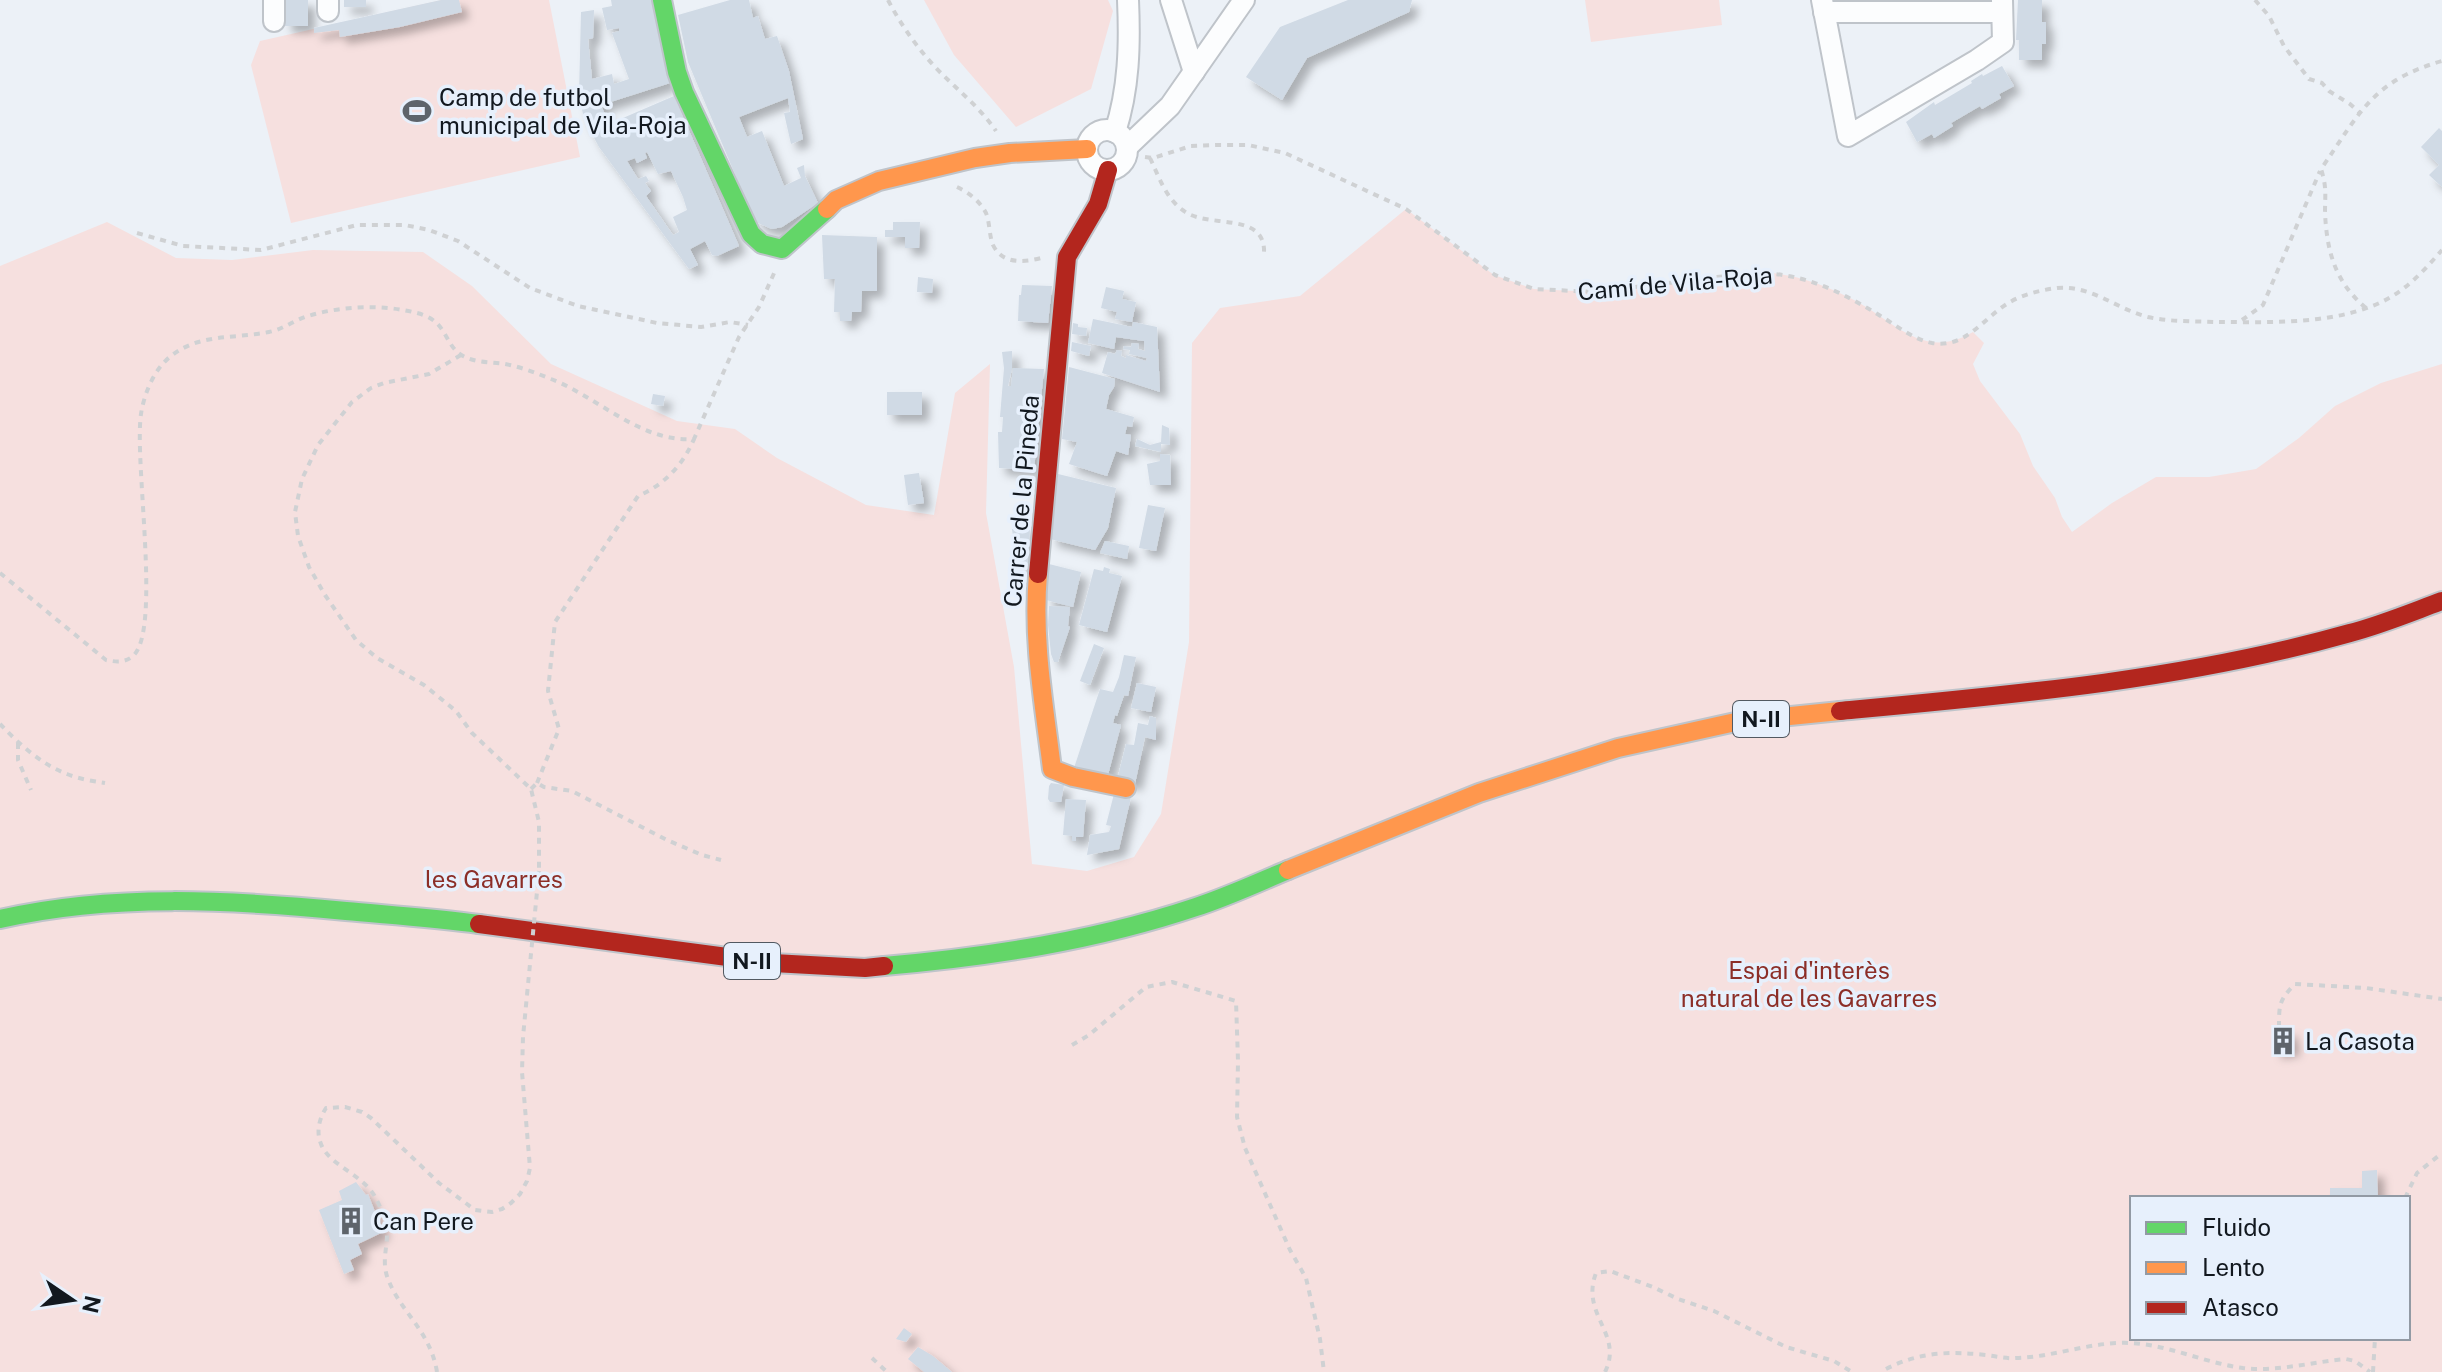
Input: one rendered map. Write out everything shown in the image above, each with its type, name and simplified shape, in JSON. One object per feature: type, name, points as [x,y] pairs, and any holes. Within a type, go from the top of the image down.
[{"type":"main road","points":[[662,0],[681,82],[747,229],[756,242],[769,248],[782,249],[836,200],[856,190],[937,165],[1012,153],[1087,149]]},
{"type":"main road","name":"Carrer de la Pineda","points":[[1108,170],[1098,204],[1068,255],[1036,585],[1036,635],[1052,769],[1073,777],[1126,788]]},
{"type":"main road","name":"N-II","points":[[0,919],[30,912],[112,903],[217,902],[449,920],[773,963],[865,968],[965,959],[1079,939],[1197,907],[1479,793],[1618,748],[1740,721],[2051,691],[2195,669],[2352,633],[2442,601]]},
{"type":"street","points":[[274,0],[274,21]]},
{"type":"street","points":[[1123,144],[1103,131],[1097,133],[1092,137],[1087,156],[1095,167],[1108,170],[1120,166],[1123,144],[1130,40],[1128,0]]},
{"type":"street","points":[[1171,0],[1194,72]]},
{"type":"street","points":[[1123,144],[1170,106],[1244,0]]},
{"type":"street","points":[[1823,6],[1935,6],[2002,6],[2003,42],[1848,136],[1823,6]]},
{"type":"path","points":[[888,0],[900,24],[914,42],[990,122],[1012,153]]},
{"type":"path","points":[[2255,0],[2269,16],[2284,46],[2309,79],[2322,83],[2360,113]]},
{"type":"path","points":[[2240,322],[2263,305],[2321,169],[2360,113],[2382,88],[2403,75],[2442,61]]},
{"type":"path","name":"Camí de Vila-Roja","points":[[1123,144],[1150,158],[1191,146],[1217,145],[1261,147],[1285,153],[1406,209],[1495,275],[1534,289],[1595,292],[1742,274],[1787,274],[1826,286],[1919,339],[1944,343],[1954,342],[1973,332],[2010,302],[2033,293],[2068,287],[2086,290],[2146,317],[2240,322],[2336,316],[2386,300],[2422,275],[2442,250]]},
{"type":"path","points":[[1150,158],[1177,206],[1202,220],[1252,228],[1262,237],[1264,253]]},
{"type":"path","points":[[2321,169],[2327,188],[2326,228],[2334,265],[2351,295],[2366,308]]},
{"type":"path","points":[[953,184],[966,191],[985,211],[993,245],[1005,258],[1018,262],[1030,261],[1066,249],[1068,255]]},
{"type":"path","points":[[137,233],[183,246],[266,250],[357,225],[405,225],[458,241],[530,288],[578,306],[657,323],[701,327],[730,322],[748,325]]},
{"type":"path","points":[[531,789],[537,783],[559,729],[548,691],[555,622],[638,496],[655,489],[685,460],[739,337],[773,277],[782,249]]},
{"type":"path","points":[[0,573],[106,660],[127,660],[135,654],[144,637],[145,623],[140,418],[148,390],[158,371],[169,357],[203,339],[268,332],[285,328],[309,316],[340,309],[420,313],[445,331],[453,348],[461,355],[475,361],[520,367],[571,387],[656,434],[679,440],[694,439]]},
{"type":"path","points":[[437,1372],[428,1342],[387,1277],[384,1261],[387,1234],[382,1210],[362,1179],[341,1166],[322,1147],[319,1123],[326,1108],[345,1107],[362,1112],[403,1146],[439,1183],[475,1210],[492,1212],[511,1203],[520,1194],[530,1168],[522,1072],[539,871],[539,822],[531,789],[472,733],[456,711],[424,685],[377,658],[356,640],[309,567],[298,536],[295,512],[302,479],[318,445],[352,402],[371,388],[429,374],[461,355]]},
{"type":"path","points":[[0,724],[18,743],[57,770],[105,783]]},
{"type":"path","points":[[18,743],[18,760],[31,790]]},
{"type":"path","points":[[537,783],[572,791],[667,840],[721,860]]},
{"type":"path","points":[[1072,1045],[1089,1035],[1146,987],[1172,982],[1236,1001],[1237,1117],[1249,1158],[1290,1250],[1306,1278],[1324,1372]]},
{"type":"path","points":[[2279,1027],[2279,1005],[2295,984],[2366,988],[2442,999]]},
{"type":"path","points":[[2406,1196],[2417,1173],[2442,1153]]},
{"type":"path","points":[[1605,1372],[1610,1362],[1611,1345],[1592,1303],[1591,1286],[1596,1273],[1610,1271],[1714,1311],[1786,1347],[1834,1361],[1852,1372]]},
{"type":"path","points":[[2372,1372],[2375,1340]]},
{"type":"path","points":[[1886,1369],[1911,1358],[1937,1352],[2041,1357],[2093,1346],[2127,1343],[2162,1347],[2205,1361],[2244,1368],[2268,1370],[2346,1359],[2372,1372]]},
{"type":"path","points":[[872,1358],[887,1372]]},
{"type":"green space","name":"Camp de futbol municipal de Vila-Roja","points":[[442,0],[549,0],[580,157],[291,223],[251,65],[260,41]]},
{"type":"green space","points":[[924,0],[1108,0],[1113,11],[1091,89],[1016,127],[954,55]]},
{"type":"green space","points":[[1585,0],[1719,0],[1722,25],[1591,42]]},
{"type":"green space","name":"Espai d'interès natural de les Gavarres","points":[[1406,209],[1494,275],[1534,289],[1595,292],[1764,272],[1787,275],[1831,289],[1924,340],[1955,340],[1973,332],[1984,343],[1973,364],[1980,381],[2020,434],[2033,466],[2055,498],[2072,532],[2156,477],[2209,477],[2256,469],[2299,438],[2335,406],[2381,383],[2442,364],[2442,1372],[0,1372],[0,266],[107,222],[176,258],[232,260],[313,250],[423,252],[472,286],[551,364],[677,421],[735,429],[777,458],[866,505],[934,515],[955,393],[990,364],[986,513],[1014,667],[1032,864],[1087,871],[1134,857],[1161,814],[1189,642],[1192,343],[1220,308],[1300,296]]},
{"type":"building","points":[[285,0],[308,0],[308,26],[285,26]]},
{"type":"building","points":[[344,0],[366,0],[366,7],[344,7]]},
{"type":"building","points":[[441,0],[459,0],[462,12],[340,37],[339,30],[314,33],[314,28]]},
{"type":"building","points":[[611,0],[652,0],[670,83],[601,105],[609,124],[674,96],[739,246],[717,256],[712,255],[705,241],[690,249],[698,265],[689,269],[599,147],[584,119],[579,95],[581,12],[594,10],[593,38],[588,39],[592,79],[612,74],[614,84],[629,79],[612,33],[619,31],[619,28],[607,30],[602,8],[612,6]],"holes":[[[647,152],[658,174],[671,171],[687,210],[673,217],[679,232],[673,235],[646,196],[651,191],[645,183],[649,181],[646,176],[638,179],[627,161],[635,158],[637,163],[647,158]]]},
{"type":"building","points":[[730,0],[749,0],[753,18],[758,16],[765,39],[777,36],[789,71],[803,139],[791,144],[784,113],[790,112],[788,98],[739,117],[747,137],[762,131],[784,186],[801,178],[797,168],[804,165],[805,176],[818,203],[782,227],[772,229],[758,223],[688,62],[678,15]]},
{"type":"building","points":[[1348,0],[1412,0],[1409,12],[1307,58],[1282,100],[1246,77],[1280,27]]},
{"type":"building","points":[[2018,0],[2042,0],[2046,44],[2042,44],[2042,60],[2019,60],[2019,40],[2016,40]]},
{"type":"building","points":[[2002,66],[2014,86],[1999,94],[2001,98],[1951,123],[1953,126],[1934,138],[1932,134],[1917,142],[1906,122],[1982,74]]},
{"type":"building","points":[[2439,128],[2442,131],[2442,187],[2429,175],[2439,165],[2421,147]]},
{"type":"building","points":[[893,222],[920,222],[919,248],[905,248],[905,237],[885,237],[885,230],[893,230]]},
{"type":"building","points":[[822,235],[877,237],[877,291],[862,291],[861,312],[852,312],[851,321],[840,321],[840,312],[834,312],[835,279],[824,279]]},
{"type":"building","points":[[918,277],[933,279],[932,293],[917,292]]},
{"type":"building","points":[[1022,285],[1052,286],[1048,323],[1018,321]]},
{"type":"building","points":[[1106,287],[1124,291],[1122,299],[1136,302],[1132,322],[1115,319],[1117,312],[1101,308]]},
{"type":"building","points":[[1093,319],[1132,327],[1133,322],[1157,327],[1160,392],[1102,373],[1108,352],[1115,354],[1117,350],[1122,351],[1121,356],[1126,358],[1126,355],[1146,361],[1147,358],[1129,354],[1130,350],[1123,349],[1124,346],[1131,347],[1132,343],[1139,344],[1138,349],[1145,351],[1144,341],[1116,337],[1114,349],[1088,343]]},
{"type":"building","points":[[1073,323],[1087,328],[1086,336],[1072,334]]},
{"type":"building","points":[[1072,342],[1091,346],[1089,356],[1071,351]]},
{"type":"building","points":[[1012,351],[1008,386],[1011,386],[1013,368],[1044,369],[1034,470],[999,468],[998,432],[1002,432],[1003,417],[1000,417],[1004,368],[1002,352]]},
{"type":"building","points":[[1069,367],[1115,379],[1106,409],[1134,417],[1132,427],[1127,426],[1125,434],[1131,435],[1128,455],[1116,451],[1107,476],[1069,464],[1077,442],[1062,439]]},
{"type":"building","points":[[887,392],[922,392],[922,415],[887,415]]},
{"type":"building","points":[[653,394],[665,396],[663,406],[651,404]]},
{"type":"building","points":[[1162,425],[1169,428],[1170,445],[1161,444],[1161,452],[1135,446],[1137,439],[1150,445],[1161,442]]},
{"type":"building","points":[[1160,454],[1170,455],[1171,485],[1150,485],[1147,464],[1160,461]]},
{"type":"building","points":[[919,473],[924,503],[908,505],[904,475]]},
{"type":"building","points":[[1058,474],[1116,488],[1108,528],[1095,550],[1050,539]]},
{"type":"building","points":[[1148,505],[1165,508],[1156,551],[1139,548]]},
{"type":"building","points":[[1012,529],[1030,529],[1028,566],[1017,566]]},
{"type":"building","points":[[1105,541],[1129,546],[1127,559],[1100,553]]},
{"type":"building","points":[[1049,564],[1081,572],[1073,607],[1046,600]]},
{"type":"building","points":[[1104,567],[1110,569],[1109,573],[1122,576],[1107,632],[1079,625],[1094,569],[1103,571]]},
{"type":"building","points":[[1049,606],[1070,607],[1070,627],[1058,662],[1054,662],[1051,654]]},
{"type":"building","points":[[1094,644],[1104,648],[1090,685],[1080,681]]},
{"type":"building","points":[[1124,655],[1136,657],[1128,696],[1124,695],[1113,723],[1121,725],[1108,775],[1074,768],[1100,689],[1113,692]]},
{"type":"building","points":[[1137,683],[1156,687],[1151,712],[1131,708]]},
{"type":"building","points":[[1150,716],[1156,718],[1156,740],[1145,737],[1135,784],[1117,780],[1126,744],[1134,745],[1138,723],[1148,725]]},
{"type":"building","points":[[1051,783],[1064,785],[1061,802],[1050,802],[1048,799]]},
{"type":"building","points":[[1114,794],[1131,797],[1119,849],[1087,855],[1090,835],[1109,832],[1111,826],[1106,825]]},
{"type":"building","points":[[1066,799],[1086,800],[1083,837],[1076,837],[1076,841],[1072,841],[1072,836],[1063,835]]},
{"type":"building","name":"La Casota","points":[[2290,1029],[2293,1049],[2275,1052],[2272,1033]]},
{"type":"building","points":[[2377,1170],[2378,1196],[2330,1196],[2330,1188],[2362,1188],[2362,1171]]},
{"type":"building","name":"Can Pere","points":[[356,1182],[368,1194],[383,1232],[358,1244],[362,1254],[350,1260],[354,1270],[344,1274],[319,1210],[342,1200],[339,1191]]},
{"type":"building","points":[[904,1328],[912,1334],[906,1342],[896,1339]]},
{"type":"building","points":[[918,1347],[952,1372],[924,1372],[908,1359]]},
{"type":"traffic: fast","points":[[662,0],[684,92],[751,234],[762,244],[782,249],[827,209]]},
{"type":"traffic: fast","points":[[884,966],[1002,952],[1119,929],[1208,903],[1288,870]]},
{"type":"traffic: fast","points":[[0,919],[85,905],[172,901],[303,907],[479,924]]},
{"type":"traffic: slow","points":[[827,209],[836,200],[879,181],[975,158],[1087,149]]},
{"type":"traffic: slow","points":[[1038,574],[1038,647],[1052,769],[1073,777],[1126,788]]},
{"type":"traffic: slow","points":[[1288,870],[1479,793],[1618,748],[1740,721],[1840,711]]},
{"type":"traffic: jam","points":[[1038,574],[1067,257],[1098,204],[1108,170]]},
{"type":"traffic: jam","points":[[1840,711],[2033,692],[2224,663],[2362,630],[2442,601]]},
{"type":"traffic: jam","points":[[479,924],[773,963],[865,968],[884,966]]},
{"type":"place","name":"Camp de futbol municipal de Vila-Roja","points":[[417,111]]},
{"type":"place","name":"La Casota","points":[[2283,1041]]},
{"type":"place","name":"Can Pere","points":[[351,1221]]},
{"type":"park label","name":"les Gavarres","points":[[494,879]]}]
